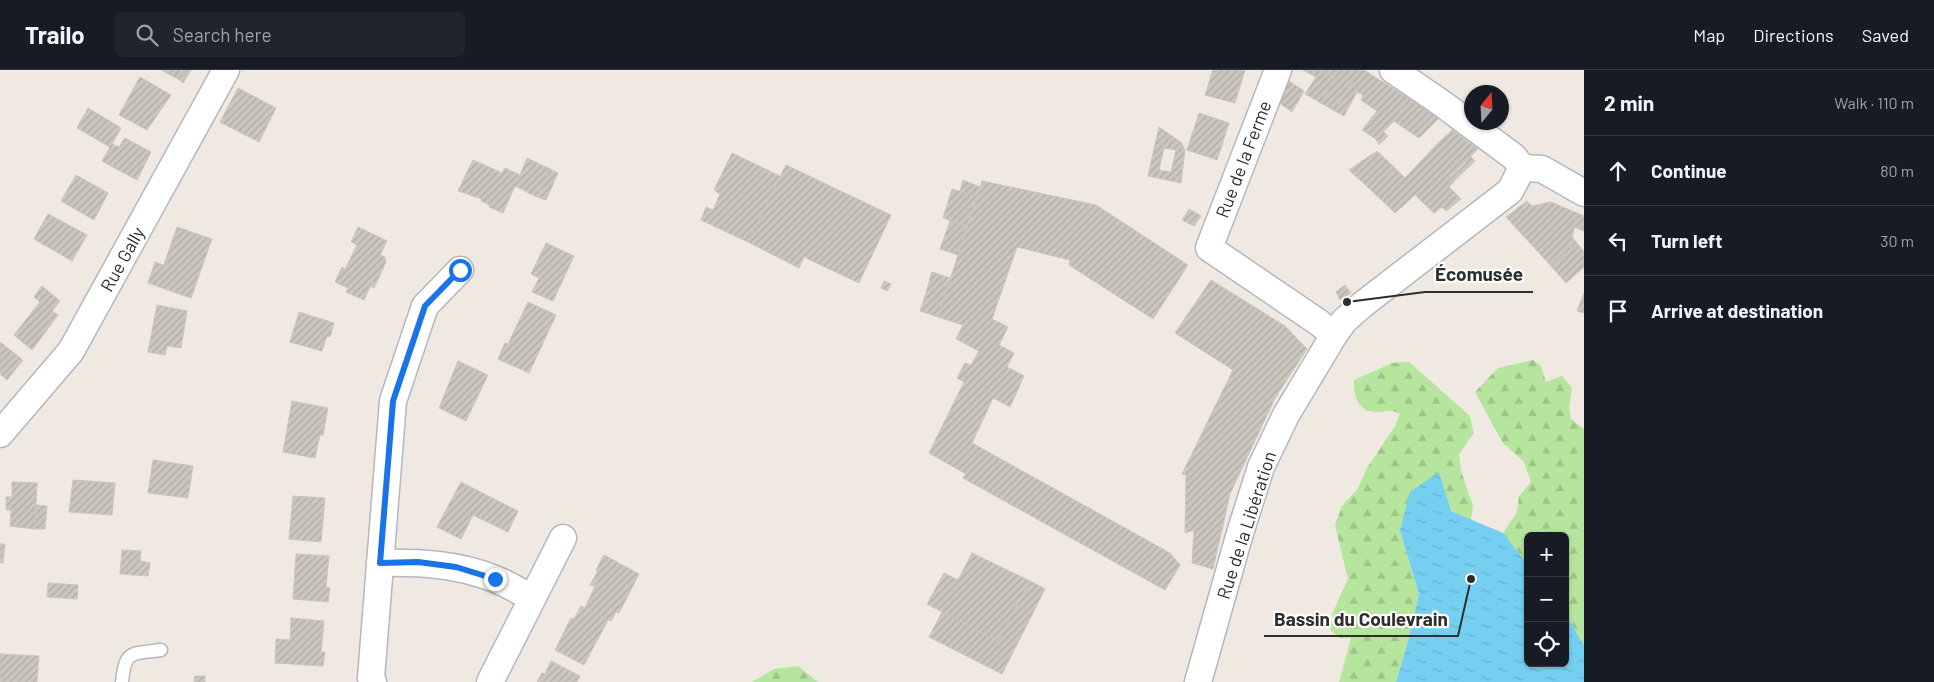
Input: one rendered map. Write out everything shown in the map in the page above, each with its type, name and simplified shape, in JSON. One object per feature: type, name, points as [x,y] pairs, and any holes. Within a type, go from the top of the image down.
[{"type":"street","name":"Rue Gally","points":[[0,434],[72,351],[226,70]]},
{"type":"street","name":"Rue de la Ferme","points":[[1278,70],[1209,248],[1318,322],[1334,335]]},
{"type":"street","points":[[1393,70],[1492,141],[1514,158],[1522,168],[1542,170],[1584,193]]},
{"type":"street","name":"Rue de la Libération","points":[[1198,682],[1260,467],[1290,408],[1334,335],[1344,321],[1362,306],[1510,191],[1522,168]]},
{"type":"street","points":[[373,682],[371,678],[393,401],[425,306],[460,270]]},
{"type":"street","points":[[490,682],[563,538]]},
{"type":"street","points":[[380,563],[418,562],[456,567],[495,579],[532,598]]},
{"type":"lane","points":[[122,682],[124,663],[133,654],[161,650]]},
{"type":"green space","points":[[1533,360],[1541,366],[1546,382],[1562,376],[1572,388],[1569,408],[1571,419],[1584,429],[1584,646],[1569,619],[1569,532],[1524,532],[1524,560],[1503,533],[1517,512],[1519,496],[1531,482],[1524,462],[1503,443],[1475,392],[1498,368]]},
{"type":"green space","points":[[1409,362],[1470,416],[1474,433],[1459,454],[1461,471],[1473,506],[1471,520],[1451,511],[1400,530],[1419,594],[1396,682],[1339,682],[1351,638],[1340,638],[1330,630],[1333,612],[1348,579],[1335,525],[1342,506],[1357,490],[1367,468],[1395,426],[1400,414],[1390,411],[1376,412],[1365,409],[1356,397],[1354,380],[1392,363]]},
{"type":"green space","points":[[798,666],[818,682],[752,682],[774,669]]},
{"type":"water","points":[[1439,472],[1451,511],[1503,533],[1524,560],[1524,667],[1569,667],[1569,619],[1584,646],[1584,682],[1396,682],[1419,594],[1400,530],[1410,492]]},
{"type":"building","points":[[161,70],[186,70],[180,80]]},
{"type":"building","points":[[186,70],[191,70],[183,83],[180,80]]},
{"type":"building","points":[[1213,70],[1245,70],[1235,103],[1205,95]]},
{"type":"building","points":[[1303,70],[1359,70],[1335,111],[1321,103],[1334,77],[1320,71],[1316,77]]},
{"type":"building","points":[[1359,70],[1364,70],[1408,98],[1394,121],[1376,139],[1362,130],[1377,111],[1361,100],[1363,95],[1357,92],[1344,116],[1335,111]]},
{"type":"building","points":[[1320,71],[1334,77],[1321,103],[1305,94]]},
{"type":"building","points":[[140,77],[171,95],[147,130],[119,115]]},
{"type":"building","points":[[1289,81],[1304,91],[1292,112],[1278,102]]},
{"type":"building","points":[[238,88],[276,108],[259,142],[220,122]]},
{"type":"building","points":[[1408,98],[1439,118],[1419,138],[1394,121]]},
{"type":"building","points":[[88,108],[121,128],[112,144],[119,147],[125,138],[151,152],[137,180],[102,161],[110,147],[77,128]]},
{"type":"building","points":[[1199,113],[1229,123],[1217,160],[1187,150]]},
{"type":"building","points":[[1159,127],[1182,143],[1183,146],[1176,150],[1164,148]]},
{"type":"building","points":[[1159,127],[1164,148],[1159,170],[1148,176]]},
{"type":"building","points":[[1452,130],[1478,149],[1461,166],[1436,145]]},
{"type":"building","points":[[1384,132],[1388,136],[1379,145],[1376,139]]},
{"type":"building","points":[[1436,145],[1461,166],[1450,180],[1440,172],[1395,213],[1373,192],[1395,168],[1405,178]]},
{"type":"building","points":[[1183,146],[1185,150],[1181,183],[1171,172],[1176,150]]},
{"type":"building","points":[[1377,151],[1395,168],[1373,192],[1349,170]]},
{"type":"building","points":[[732,153],[780,176],[748,242],[701,220],[706,207],[713,210],[720,194],[714,190]]},
{"type":"building","points":[[1471,157],[1475,161],[1453,182],[1450,180]]},
{"type":"building","points":[[527,158],[550,169],[537,197],[515,186],[503,213],[489,207],[490,205],[481,201],[482,199],[458,191],[473,160],[502,173],[505,168],[520,175]]},
{"type":"building","points":[[786,165],[891,215],[859,283],[804,257],[799,268],[748,242]]},
{"type":"building","points":[[550,169],[558,173],[546,200],[537,197]]},
{"type":"building","points":[[1159,170],[1171,172],[1181,183],[1148,176]]},
{"type":"building","points":[[1440,172],[1454,182],[1449,187],[1461,199],[1446,211],[1442,207],[1434,213],[1415,195]]},
{"type":"building","points":[[76,175],[108,193],[94,220],[61,201]]},
{"type":"building","points":[[963,180],[980,187],[977,196],[960,191]]},
{"type":"building","points":[[982,181],[1096,205],[1188,265],[1153,319],[1069,265],[1070,260],[1017,247],[992,319],[1008,327],[999,345],[1014,353],[1007,367],[1024,376],[1010,407],[993,398],[972,443],[1170,553],[1180,565],[1165,590],[963,478],[966,474],[929,453],[964,382],[957,378],[965,363],[971,365],[979,351],[956,339],[963,325],[938,317]]},
{"type":"building","points":[[952,189],[977,196],[967,226],[943,218]]},
{"type":"building","points":[[1527,201],[1532,206],[1551,202],[1577,213],[1570,249],[1551,266],[1506,217]]},
{"type":"building","points":[[1189,209],[1201,216],[1194,226],[1182,220]]},
{"type":"building","points":[[1577,213],[1584,216],[1584,231],[1574,227]]},
{"type":"building","points":[[48,214],[87,235],[72,261],[34,239]]},
{"type":"building","points":[[950,221],[967,226],[958,255],[940,249]]},
{"type":"building","points":[[177,227],[212,239],[191,298],[148,283],[155,262],[166,266],[169,257],[167,256]]},
{"type":"building","points":[[358,227],[387,241],[380,255],[385,257],[386,262],[381,273],[376,274],[364,300],[346,292],[348,288],[335,282],[342,267],[345,269],[357,245],[351,242]]},
{"type":"building","points":[[1573,238],[1584,252],[1584,267],[1566,283],[1551,266],[1570,249]]},
{"type":"building","points":[[546,243],[574,256],[553,301],[532,292],[539,278],[531,274]]},
{"type":"building","points":[[167,256],[169,257],[166,266],[164,265]]},
{"type":"building","points":[[932,272],[950,278],[942,305],[924,299]]},
{"type":"building","points":[[381,273],[374,288],[371,286],[376,274]]},
{"type":"building","points":[[1211,280],[1285,326],[1307,349],[1275,398],[1230,494],[1213,569],[1192,563],[1194,530],[1185,533],[1186,475],[1182,474],[1233,370],[1175,333]]},
{"type":"building","points":[[884,281],[891,284],[887,291],[881,288]]},
{"type":"building","points":[[1345,285],[1351,293],[1340,300],[1336,292]]},
{"type":"building","points":[[42,286],[60,301],[52,311],[58,315],[32,350],[14,335],[40,302],[34,297]]},
{"type":"building","points":[[1584,293],[1584,313],[1577,311]]},
{"type":"building","points":[[924,299],[942,305],[938,317],[920,311]]},
{"type":"building","points":[[528,302],[556,315],[529,373],[498,359],[505,343],[508,344]]},
{"type":"building","points":[[157,305],[187,311],[181,348],[167,346],[165,355],[148,352]]},
{"type":"building","points":[[299,312],[334,323],[330,337],[327,336],[322,351],[290,342]]},
{"type":"building","points":[[0,342],[23,360],[7,380],[0,374]]},
{"type":"building","points":[[458,361],[488,375],[466,421],[439,408]]},
{"type":"building","points":[[292,401],[328,408],[323,435],[320,435],[315,458],[283,452]]},
{"type":"building","points":[[153,460],[193,466],[188,498],[148,493]]},
{"type":"building","points":[[73,480],[115,483],[112,515],[69,512]]},
{"type":"building","points":[[12,482],[37,483],[35,529],[10,526],[11,510],[6,510],[6,497],[12,497]]},
{"type":"building","points":[[461,482],[518,511],[508,532],[473,515],[461,539],[437,527]]},
{"type":"building","points":[[293,496],[325,498],[321,542],[289,539]]},
{"type":"building","points":[[36,505],[47,506],[45,529],[35,529]]},
{"type":"building","points":[[0,544],[5,544],[3,563],[0,563]]},
{"type":"building","points":[[122,550],[141,551],[140,561],[150,563],[148,576],[120,574]]},
{"type":"building","points":[[972,553],[1030,581],[998,641],[927,604],[944,573],[958,580]]},
{"type":"building","points":[[296,554],[329,556],[326,587],[330,588],[328,602],[293,599]]},
{"type":"building","points":[[604,555],[639,574],[619,613],[616,612],[611,621],[585,608],[601,573],[596,570]]},
{"type":"building","points":[[598,571],[601,573],[594,586],[590,585]]},
{"type":"building","points":[[1030,581],[1045,589],[1002,674],[929,637],[942,612],[998,641]]},
{"type":"building","points":[[48,583],[78,585],[77,599],[47,597]]},
{"type":"building","points":[[581,606],[608,620],[584,665],[555,650],[571,618],[574,619]]},
{"type":"building","points":[[291,618],[324,621],[321,652],[325,652],[323,666],[275,663],[276,639],[290,640]]},
{"type":"building","points":[[0,654],[39,656],[37,682],[0,682]]},
{"type":"building","points":[[551,661],[580,676],[577,682],[537,682],[542,673],[545,674]]},
{"type":"building","points":[[195,676],[205,676],[205,682],[194,682]]},
{"type":"place","name":"Écomusée","points":[[1347,302]]},
{"type":"place","name":"Bassin du Coulevrain","points":[[1471,579]]},
{"type":"route","points":[[460,270],[425,306],[393,401],[380,563],[418,562],[456,567],[495,579]]}]
